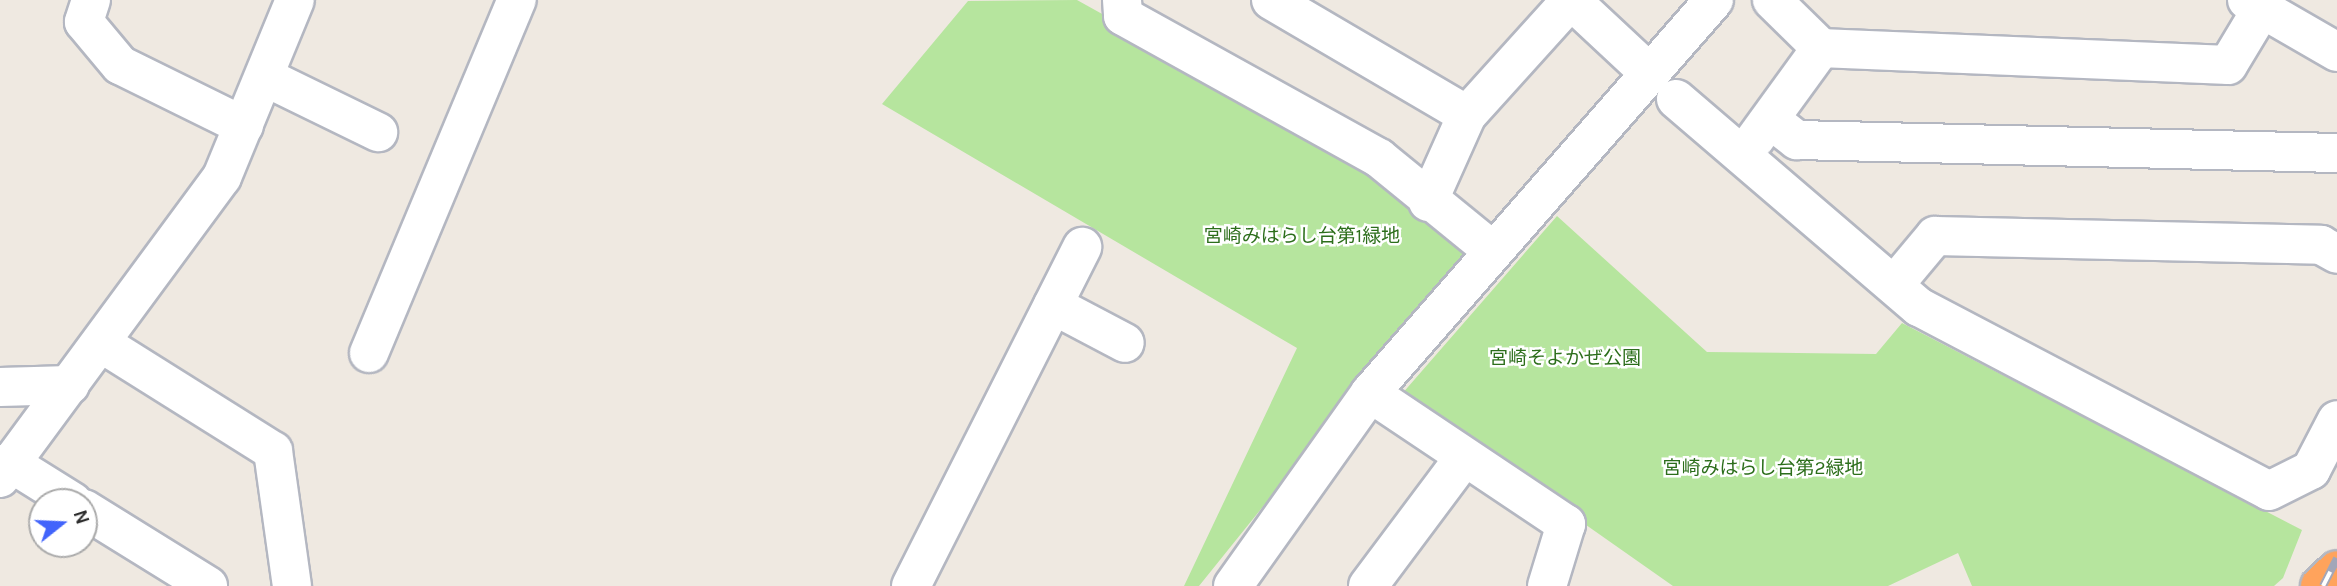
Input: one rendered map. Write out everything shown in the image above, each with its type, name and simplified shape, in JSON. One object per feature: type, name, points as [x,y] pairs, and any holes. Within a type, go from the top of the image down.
[{"type":"highway","points":[[2320,586],[2337,570]]},
{"type":"street","points":[[91,0],[85,22],[120,65],[244,127]]},
{"type":"street","points":[[43,488],[5,470],[222,177],[295,0]]},
{"type":"street","points":[[369,353],[517,0]]},
{"type":"street","points":[[1122,0],[1123,16],[1379,158],[1428,202],[1492,250]]},
{"type":"street","points":[[1271,0],[1467,115]]},
{"type":"street","points":[[1428,202],[1467,115],[1571,0],[1646,70]]},
{"type":"street","points":[[1233,586],[1370,393],[1646,70],[1714,0]]},
{"type":"street","points":[[1772,0],[1821,48],[2228,65],[2254,5],[2337,52]]},
{"type":"street","points":[[1740,156],[1771,120],[1821,48]]},
{"type":"street","points":[[265,77],[378,132]]},
{"type":"street","points":[[1676,99],[1919,307],[2269,491],[2311,470],[2337,420]]},
{"type":"street","points":[[1771,120],[1797,140],[2337,153]]},
{"type":"street","points":[[1894,285],[1935,236],[2321,245],[2337,254]]},
{"type":"street","points":[[911,586],[1082,247]]},
{"type":"street","points":[[1053,305],[1125,342]]},
{"type":"street","points":[[101,343],[273,451],[292,586]]},
{"type":"street","points":[[0,387],[69,385]]},
{"type":"street","points":[[1370,393],[1463,459],[1566,524],[1547,586]]},
{"type":"street","points":[[1368,586],[1463,459]]},
{"type":"street","points":[[98,518],[208,586]]},
{"type":"green space","name":"宮崎みはらし台第1緑地","points":[[1077,0],[1363,159],[1467,253],[1199,586],[1184,586],[1297,348],[882,104],[968,1]]},
{"type":"green space","name":"宮崎みはらし台第2緑地","points":[[1557,216],[1707,352],[1876,354],[1902,323],[2302,530],[2283,578],[2274,586],[1972,586],[1958,553],[1888,586],[1673,586],[1401,395]]},
{"type":"railway","points":[[2323,586],[2337,558]]},
{"type":"park label","name":"宮崎そよかぜ公園","points":[[1565,359]]}]
